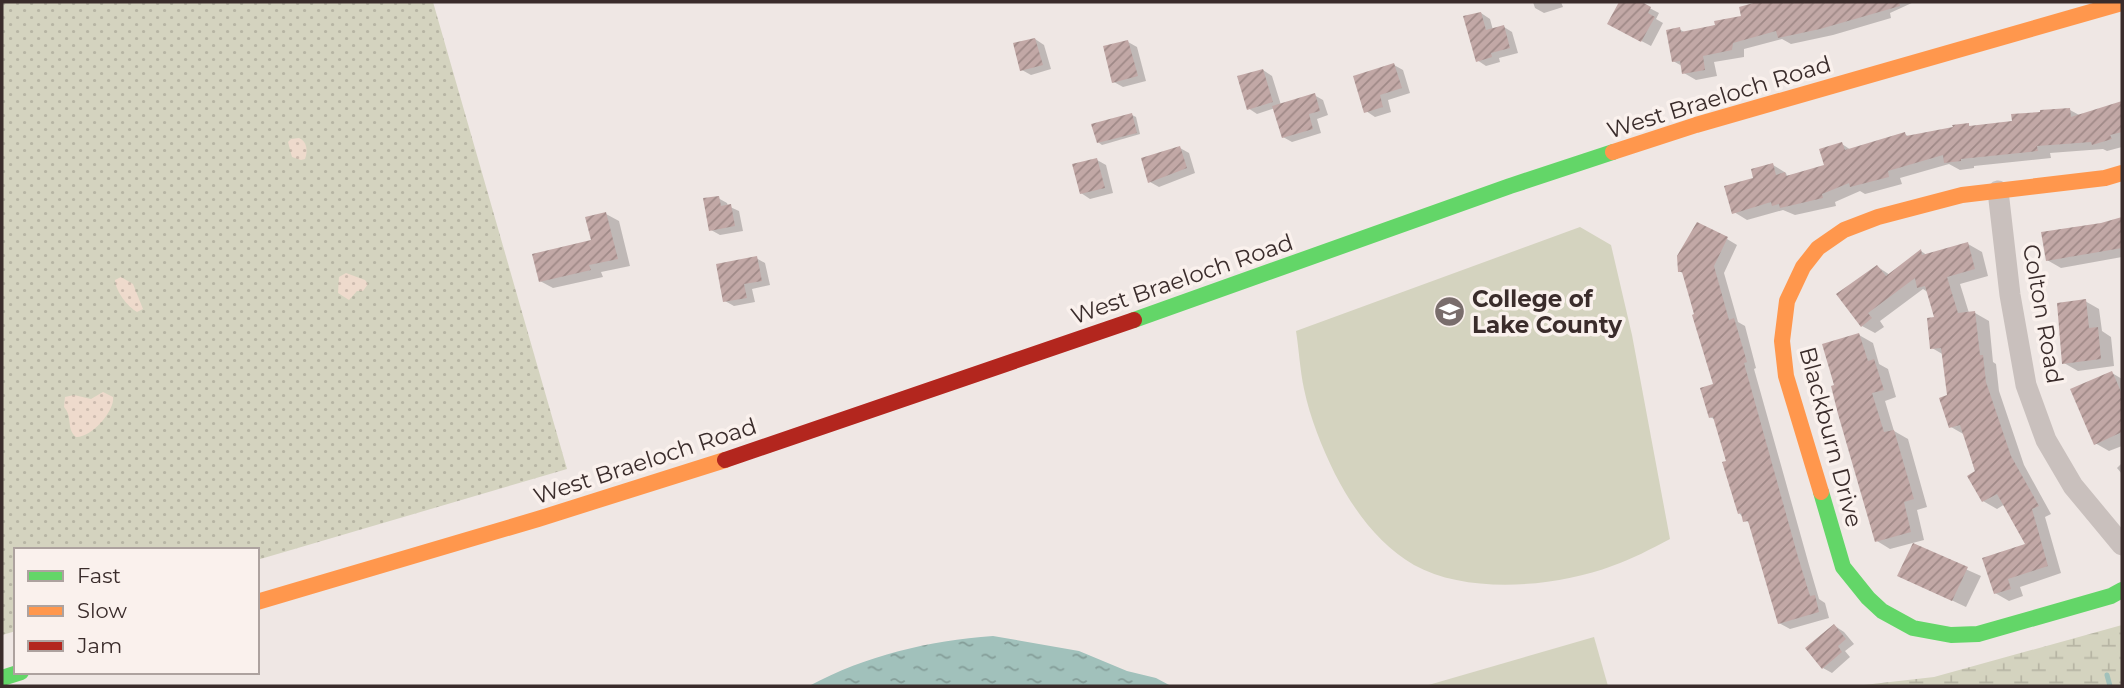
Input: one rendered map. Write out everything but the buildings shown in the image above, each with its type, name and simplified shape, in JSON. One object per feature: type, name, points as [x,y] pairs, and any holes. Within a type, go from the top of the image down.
[{"type":"street","name":"West Braeloch Road","points":[[259,601],[538,519],[780,443],[1319,256],[1510,186],[1668,134],[2122,3]]},
{"type":"street","name":"Blackburn Drive","points":[[2122,173],[2105,178],[1962,195],[1878,217],[1844,230],[1818,248],[1803,267],[1787,301],[1782,341],[1786,376],[1843,567],[1858,590],[1881,611],[1905,626],[1933,635],[1974,635],[2111,596],[2122,590]]},
{"type":"street","name":"Colton Road","points":[[1998,191],[2026,385],[2046,440],[2066,475],[2122,545]]},
{"type":"green space","points":[[2,2],[433,2],[567,469],[259,559],[259,548],[14,548],[14,632],[2,635]]},
{"type":"green space","points":[[1580,227],[1611,245],[1632,335],[1670,539],[1612,566],[1539,583],[1486,584],[1436,575],[1401,557],[1378,537],[1350,500],[1335,474],[1307,400],[1296,331]]},
{"type":"green space","points":[[2122,625],[2122,686],[1855,686],[1934,677]]},
{"type":"green space","points":[[1594,637],[1608,686],[1425,686]]},
{"type":"sand","points":[[299,138],[304,141],[307,150],[305,159],[301,160],[292,157],[288,142]]},
{"type":"sand","points":[[346,273],[365,280],[368,284],[363,291],[357,291],[349,300],[338,293],[339,277]]},
{"type":"sand","points":[[121,277],[133,284],[143,309],[137,312],[123,298],[115,280]]},
{"type":"sand","points":[[103,392],[113,397],[106,416],[88,433],[76,437],[64,407],[65,397],[74,395],[91,399]]},
{"type":"water","points":[[993,636],[1079,651],[1127,671],[1156,678],[1171,686],[809,686],[853,666],[898,651]]},
{"type":"waterway","points":[[2107,675],[2110,686]]},
{"type":"traffic: fast","points":[[1134,320],[1613,152]]},
{"type":"traffic: fast","points":[[1821,492],[1843,567],[1882,611],[1913,628],[1951,635],[1978,634],[2111,596],[2122,590]]},
{"type":"traffic: fast","points":[[2,678],[15,674]]},
{"type":"traffic: slow","points":[[1613,152],[1696,125],[2122,3]]},
{"type":"traffic: slow","points":[[1821,492],[1786,376],[1782,341],[1787,301],[1803,267],[1818,248],[1844,230],[1878,217],[1962,195],[2105,178],[2122,173]]},
{"type":"traffic: slow","points":[[259,601],[538,519],[725,460]]},
{"type":"traffic: jam","points":[[725,460],[1134,320]]},
{"type":"place","name":"College of Lake County","points":[[1449,312]]}]
